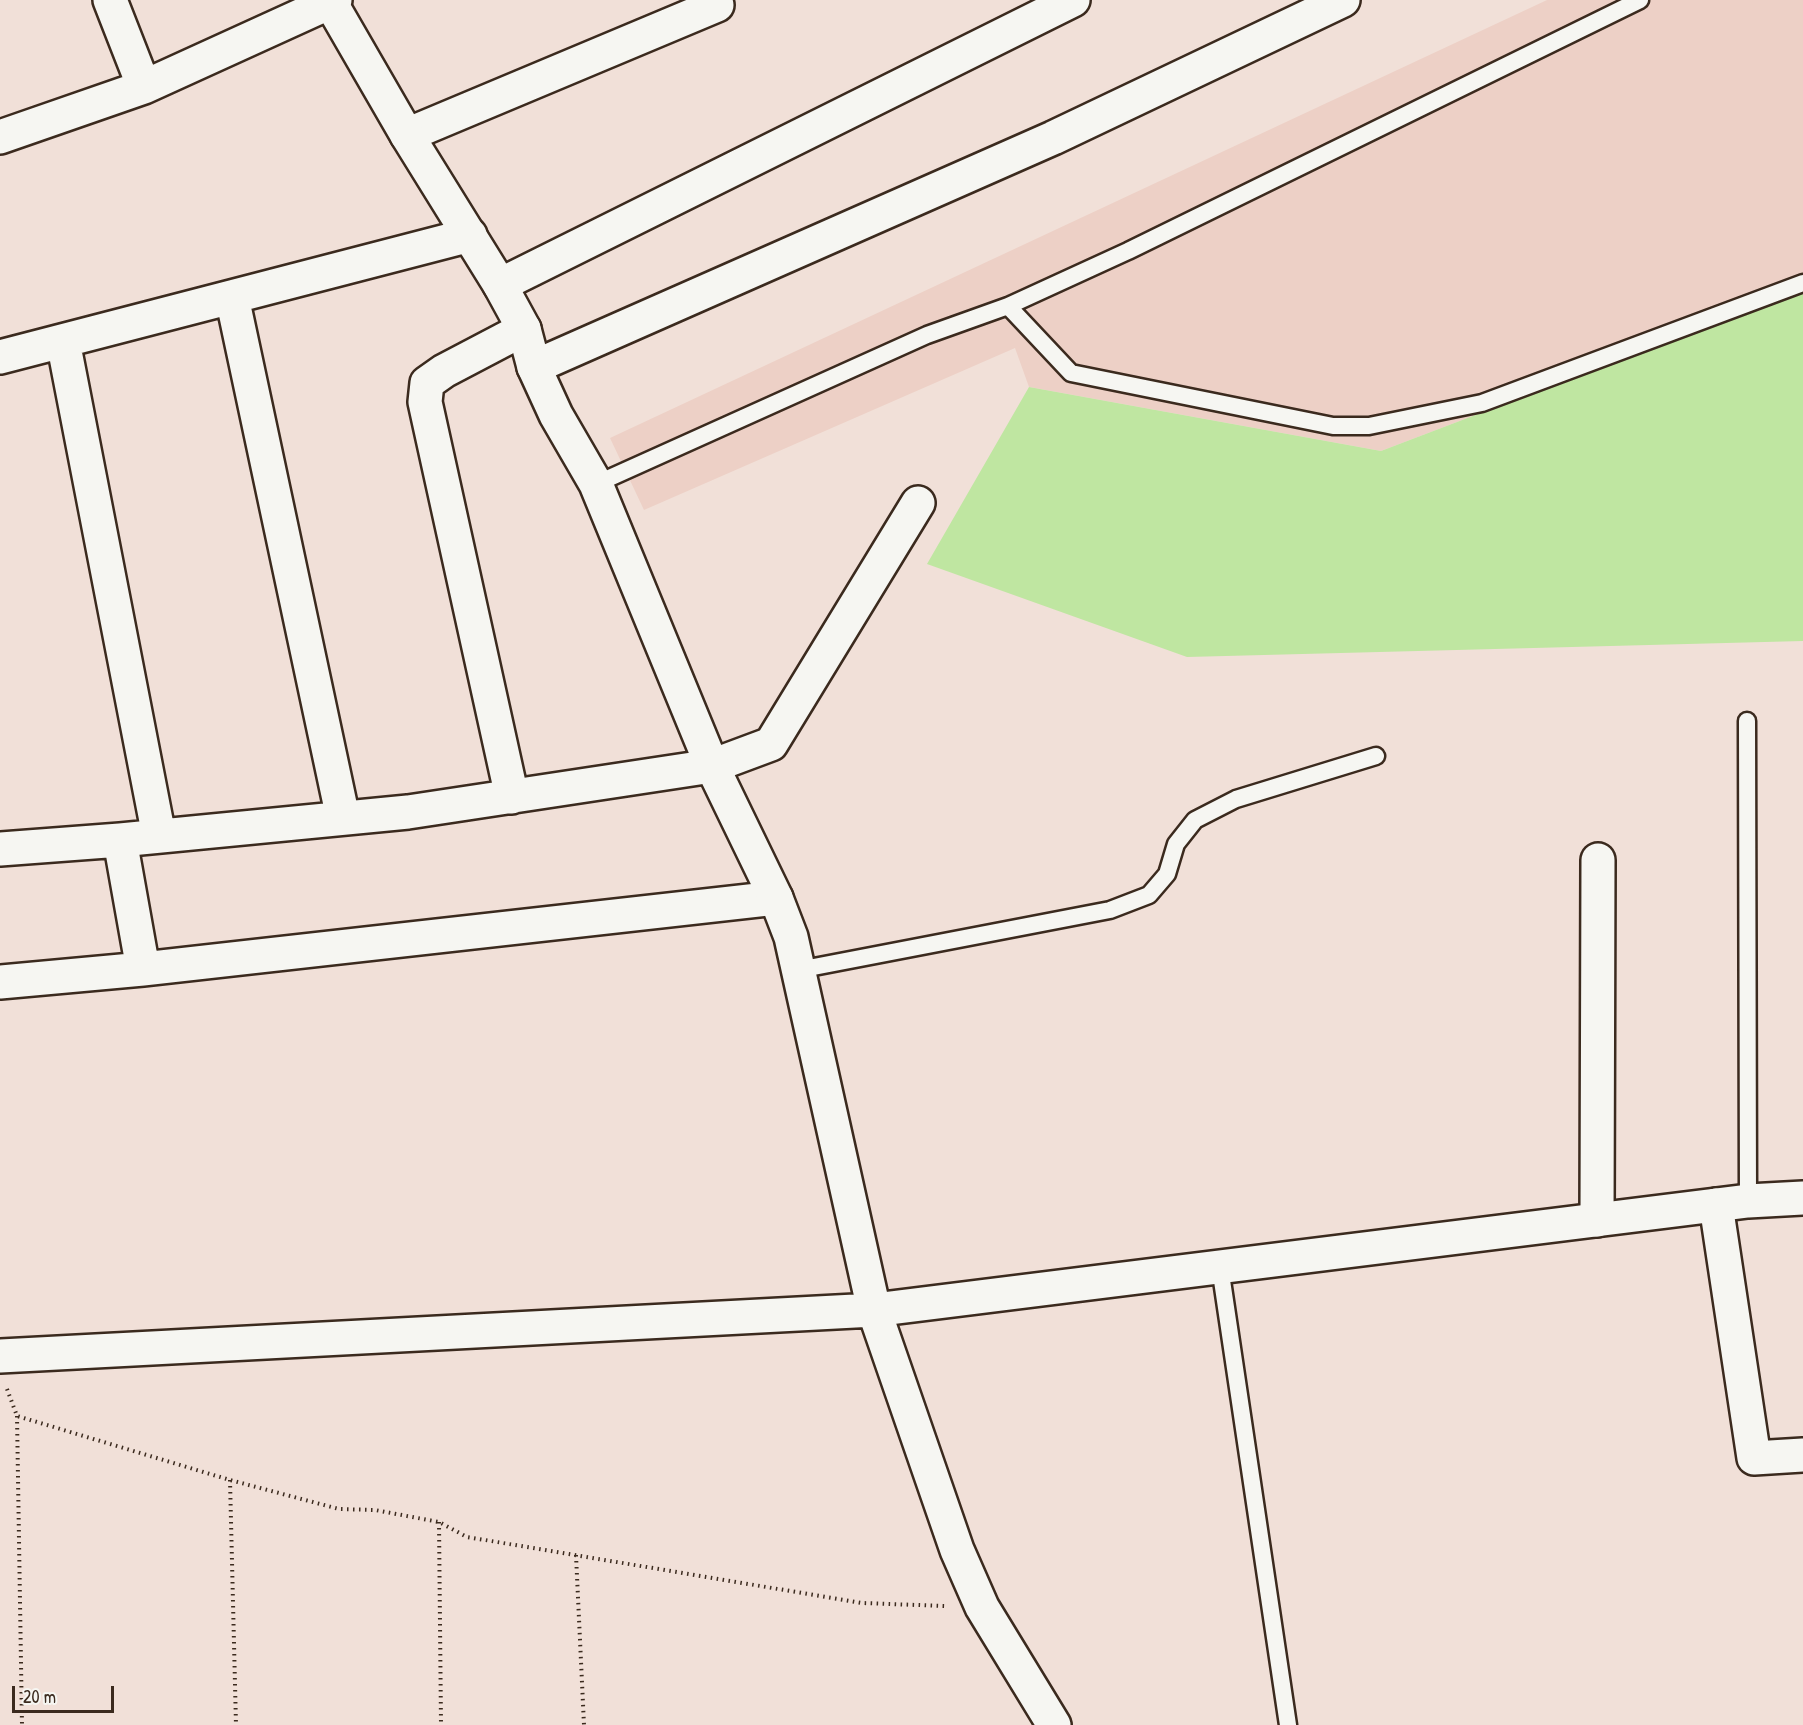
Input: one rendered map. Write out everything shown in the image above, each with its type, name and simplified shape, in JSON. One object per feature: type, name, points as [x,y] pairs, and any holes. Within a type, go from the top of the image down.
[{"type":"street","points":[[110,0],[144,87]]},
{"type":"street","points":[[500,285],[1072,0]]},
{"type":"street","points":[[534,367],[1053,138],[1343,0]]},
{"type":"street","points":[[0,137],[144,87],[332,1],[407,135],[470,235],[524,329],[534,367],[556,415],[596,483],[712,766],[776,898],[791,937],[874,1310],[957,1550],[982,1607],[1054,1725]]},
{"type":"street","points":[[407,135],[717,5]]},
{"type":"street","points":[[0,357],[470,235]]},
{"type":"street","points":[[232,297],[343,818]]},
{"type":"street","points":[[512,796],[425,402],[427,383],[444,371],[524,329]]},
{"type":"street","points":[[63,341],[159,836]]},
{"type":"street","points":[[0,849],[120,840],[408,812],[712,766],[771,744],[918,503]]},
{"type":"street","points":[[120,840],[143,969]]},
{"type":"street","points":[[1597,1220],[1598,860]]},
{"type":"street","points":[[0,982],[143,969],[776,898]]},
{"type":"street","points":[[2,1370],[874,1310],[1748,1201],[1803,1198]]},
{"type":"street","points":[[1716,1205],[1754,1458],[1803,1455]]},
{"type":"lane","points":[[596,483],[927,335],[1008,306],[1128,251],[1640,0]]},
{"type":"lane","points":[[1008,306],[1071,373],[1333,426],[1369,426],[1482,403],[1803,282]]},
{"type":"lane","points":[[1747,721],[1748,1201]]},
{"type":"lane","points":[[798,970],[1110,909],[1149,895],[1167,874],[1176,844],[1195,820],[1236,799],[1376,756]]},
{"type":"lane","points":[[1220,1267],[1288,1725]]},
{"type":"path","points":[[2,1370],[17,1416],[22,1725]]},
{"type":"path","points":[[17,1416],[230,1480],[339,1509],[375,1510],[439,1522],[467,1537],[862,1603],[982,1607]]},
{"type":"path","points":[[230,1480],[236,1725]]},
{"type":"path","points":[[439,1522],[441,1725]]},
{"type":"path","points":[[576,1555],[584,1725]]},
{"type":"shaded area","points":[[1547,0],[1803,0],[1803,290],[1381,451],[1029,387],[1015,348],[644,510],[610,438]]},
{"type":"green space","points":[[1803,290],[1803,641],[1187,657],[927,564],[1029,387],[1381,451]]}]
